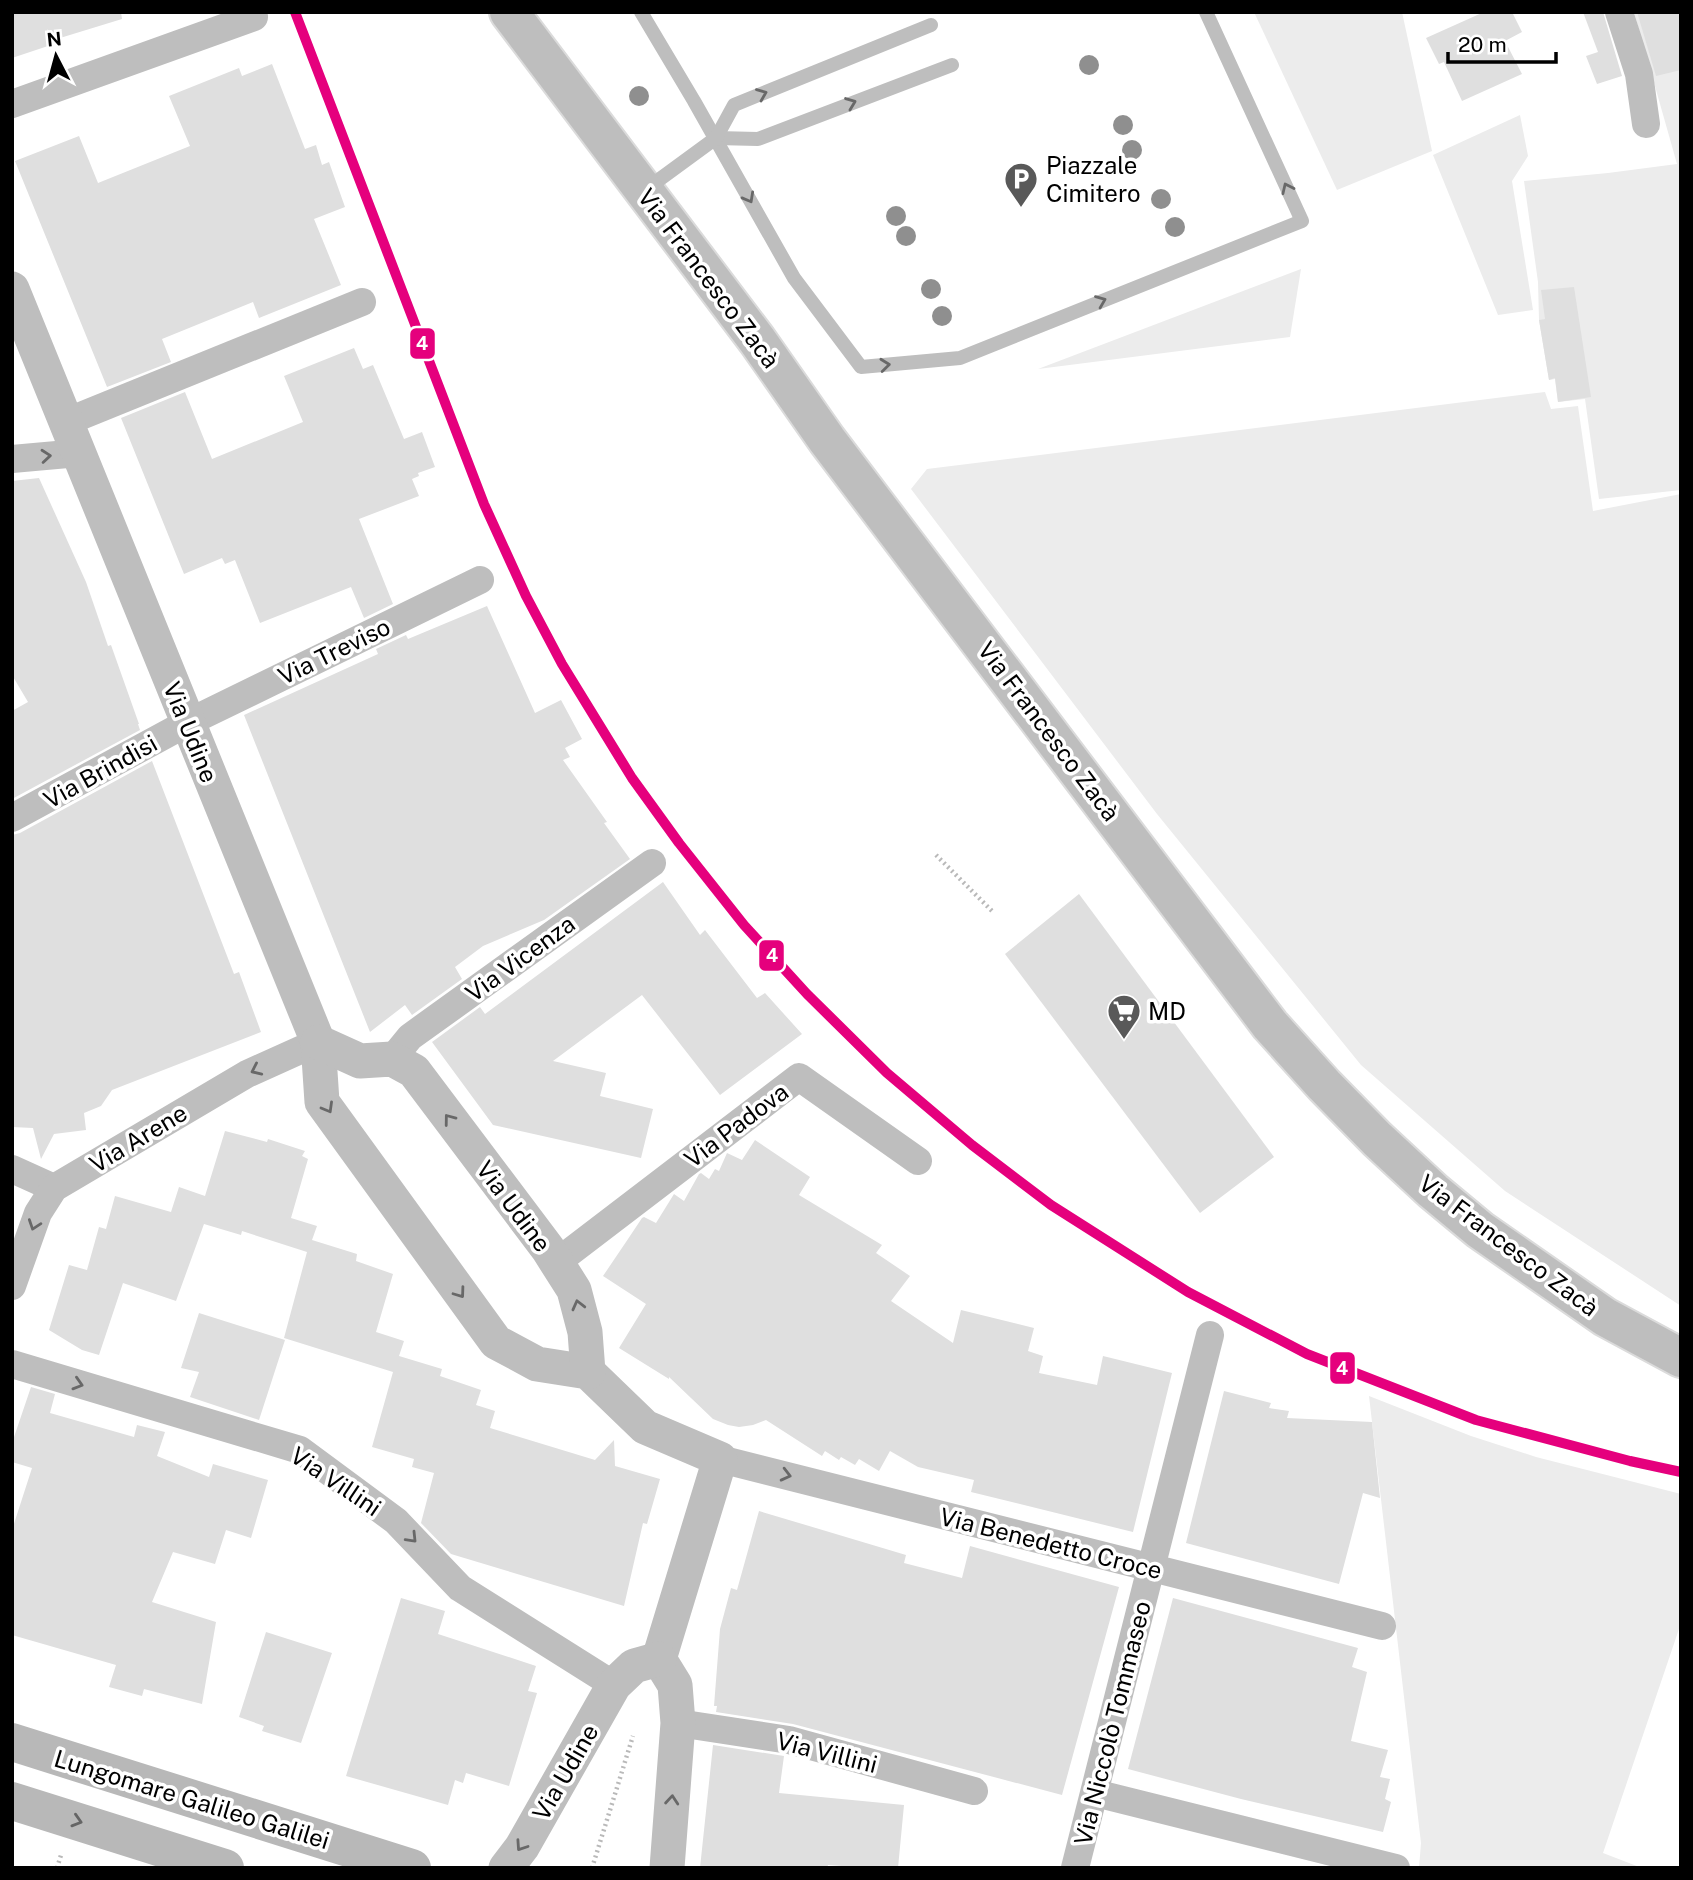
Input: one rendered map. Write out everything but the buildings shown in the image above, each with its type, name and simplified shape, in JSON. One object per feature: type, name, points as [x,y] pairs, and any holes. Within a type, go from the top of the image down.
[{"type":"main road","name":"Via Francesco Zacà","points":[[509,12],[757,340],[827,440],[1270,1025],[1377,1139],[1480,1230],[1605,1318],[1681,1358]]},
{"type":"main road","name":"Lungomare Galileo Galilei","points":[[12,1742],[412,1868]]},
{"type":"main road","points":[[12,1801],[225,1868]]},
{"type":"street","points":[[1619,12],[1639,74],[1646,124]]},
{"type":"street","points":[[12,104],[254,17]]},
{"type":"street","name":"Via Udine","points":[[12,289],[23,346],[73,438],[318,1042],[322,1102],[496,1342],[537,1364],[588,1372],[585,1332],[574,1290],[557,1262],[414,1071],[392,1059]]},
{"type":"street","points":[[12,459],[73,438],[362,302]]},
{"type":"street","name":"Via Treviso","points":[[187,723],[480,580]]},
{"type":"street","name":"Via Brindisi","points":[[12,818],[187,723]]},
{"type":"street","name":"Via Vicenza","points":[[392,1059],[410,1037],[652,863]]},
{"type":"street","points":[[318,1042],[360,1061],[392,1059]]},
{"type":"street","name":"Via Arene","points":[[12,1286],[38,1213],[54,1188],[247,1074],[318,1042]]},
{"type":"street","name":"Via Padova","points":[[557,1262],[799,1077],[918,1161]]},
{"type":"street","points":[[12,1169],[54,1188]]},
{"type":"street","name":"Via Niccolò Tommaseo","points":[[1075,1868],[1210,1335]]},
{"type":"street","name":"Via Villini","points":[[12,1364],[300,1450],[396,1521],[460,1588],[614,1685]]},
{"type":"street","points":[[588,1372],[645,1427],[720,1459],[659,1659],[675,1685],[678,1723],[667,1868]]},
{"type":"street","name":"Via Benedetto Croce","points":[[720,1459],[1382,1626]]},
{"type":"street","name":"Via Udine","points":[[506,1868],[522,1847],[614,1685],[634,1666],[659,1659]]},
{"type":"street","name":"Via Villini","points":[[678,1723],[789,1740],[974,1791]]},
{"type":"street","points":[[1095,1793],[1396,1868]]},
{"type":"lane","points":[[641,12],[716,138],[794,278],[861,367],[960,358],[1302,221],[1206,12]]},
{"type":"lane","points":[[643,191],[716,138],[734,105],[931,25]]},
{"type":"lane","points":[[716,138],[758,139],[952,65]]},
{"type":"path","points":[[936,855],[994,913]]},
{"type":"path","points":[[592,1868],[633,1735]]},
{"type":"shaded area","points":[[1254,12],[1402,12],[1432,151],[1337,190]]},
{"type":"shaded area","points":[[1634,12],[1681,12],[1681,490],[1599,499],[1585,399],[1558,402],[1555,379],[1549,380],[1539,320],[1538,282],[1524,181],[1677,164]]},
{"type":"shaded area","points":[[1520,115],[1528,156],[1512,181],[1533,310],[1498,315],[1433,155]]},
{"type":"shaded area","points":[[1301,269],[1290,337],[1038,369]]},
{"type":"shaded area","points":[[1545,392],[1551,409],[1578,406],[1593,511],[1681,494],[1681,1306],[1505,1191],[1361,1065],[1157,814],[911,489],[927,469]]},
{"type":"shaded area","points":[[1369,1396],[1471,1436],[1536,1457],[1681,1494],[1681,1623],[1603,1853],[1642,1868],[1419,1868],[1421,1843]]},
{"type":"transit line","name":"4","points":[[295,12],[484,504],[526,596],[562,664],[632,778],[744,925],[807,994],[887,1073],[972,1145],[1051,1205],[1188,1292],[1307,1354],[1476,1420],[1681,1472]]},
{"type":"place","name":"Piazzale Cimitero","points":[[1021,209]]},
{"type":"place","name":"MD","points":[[1124,1041]]}]
